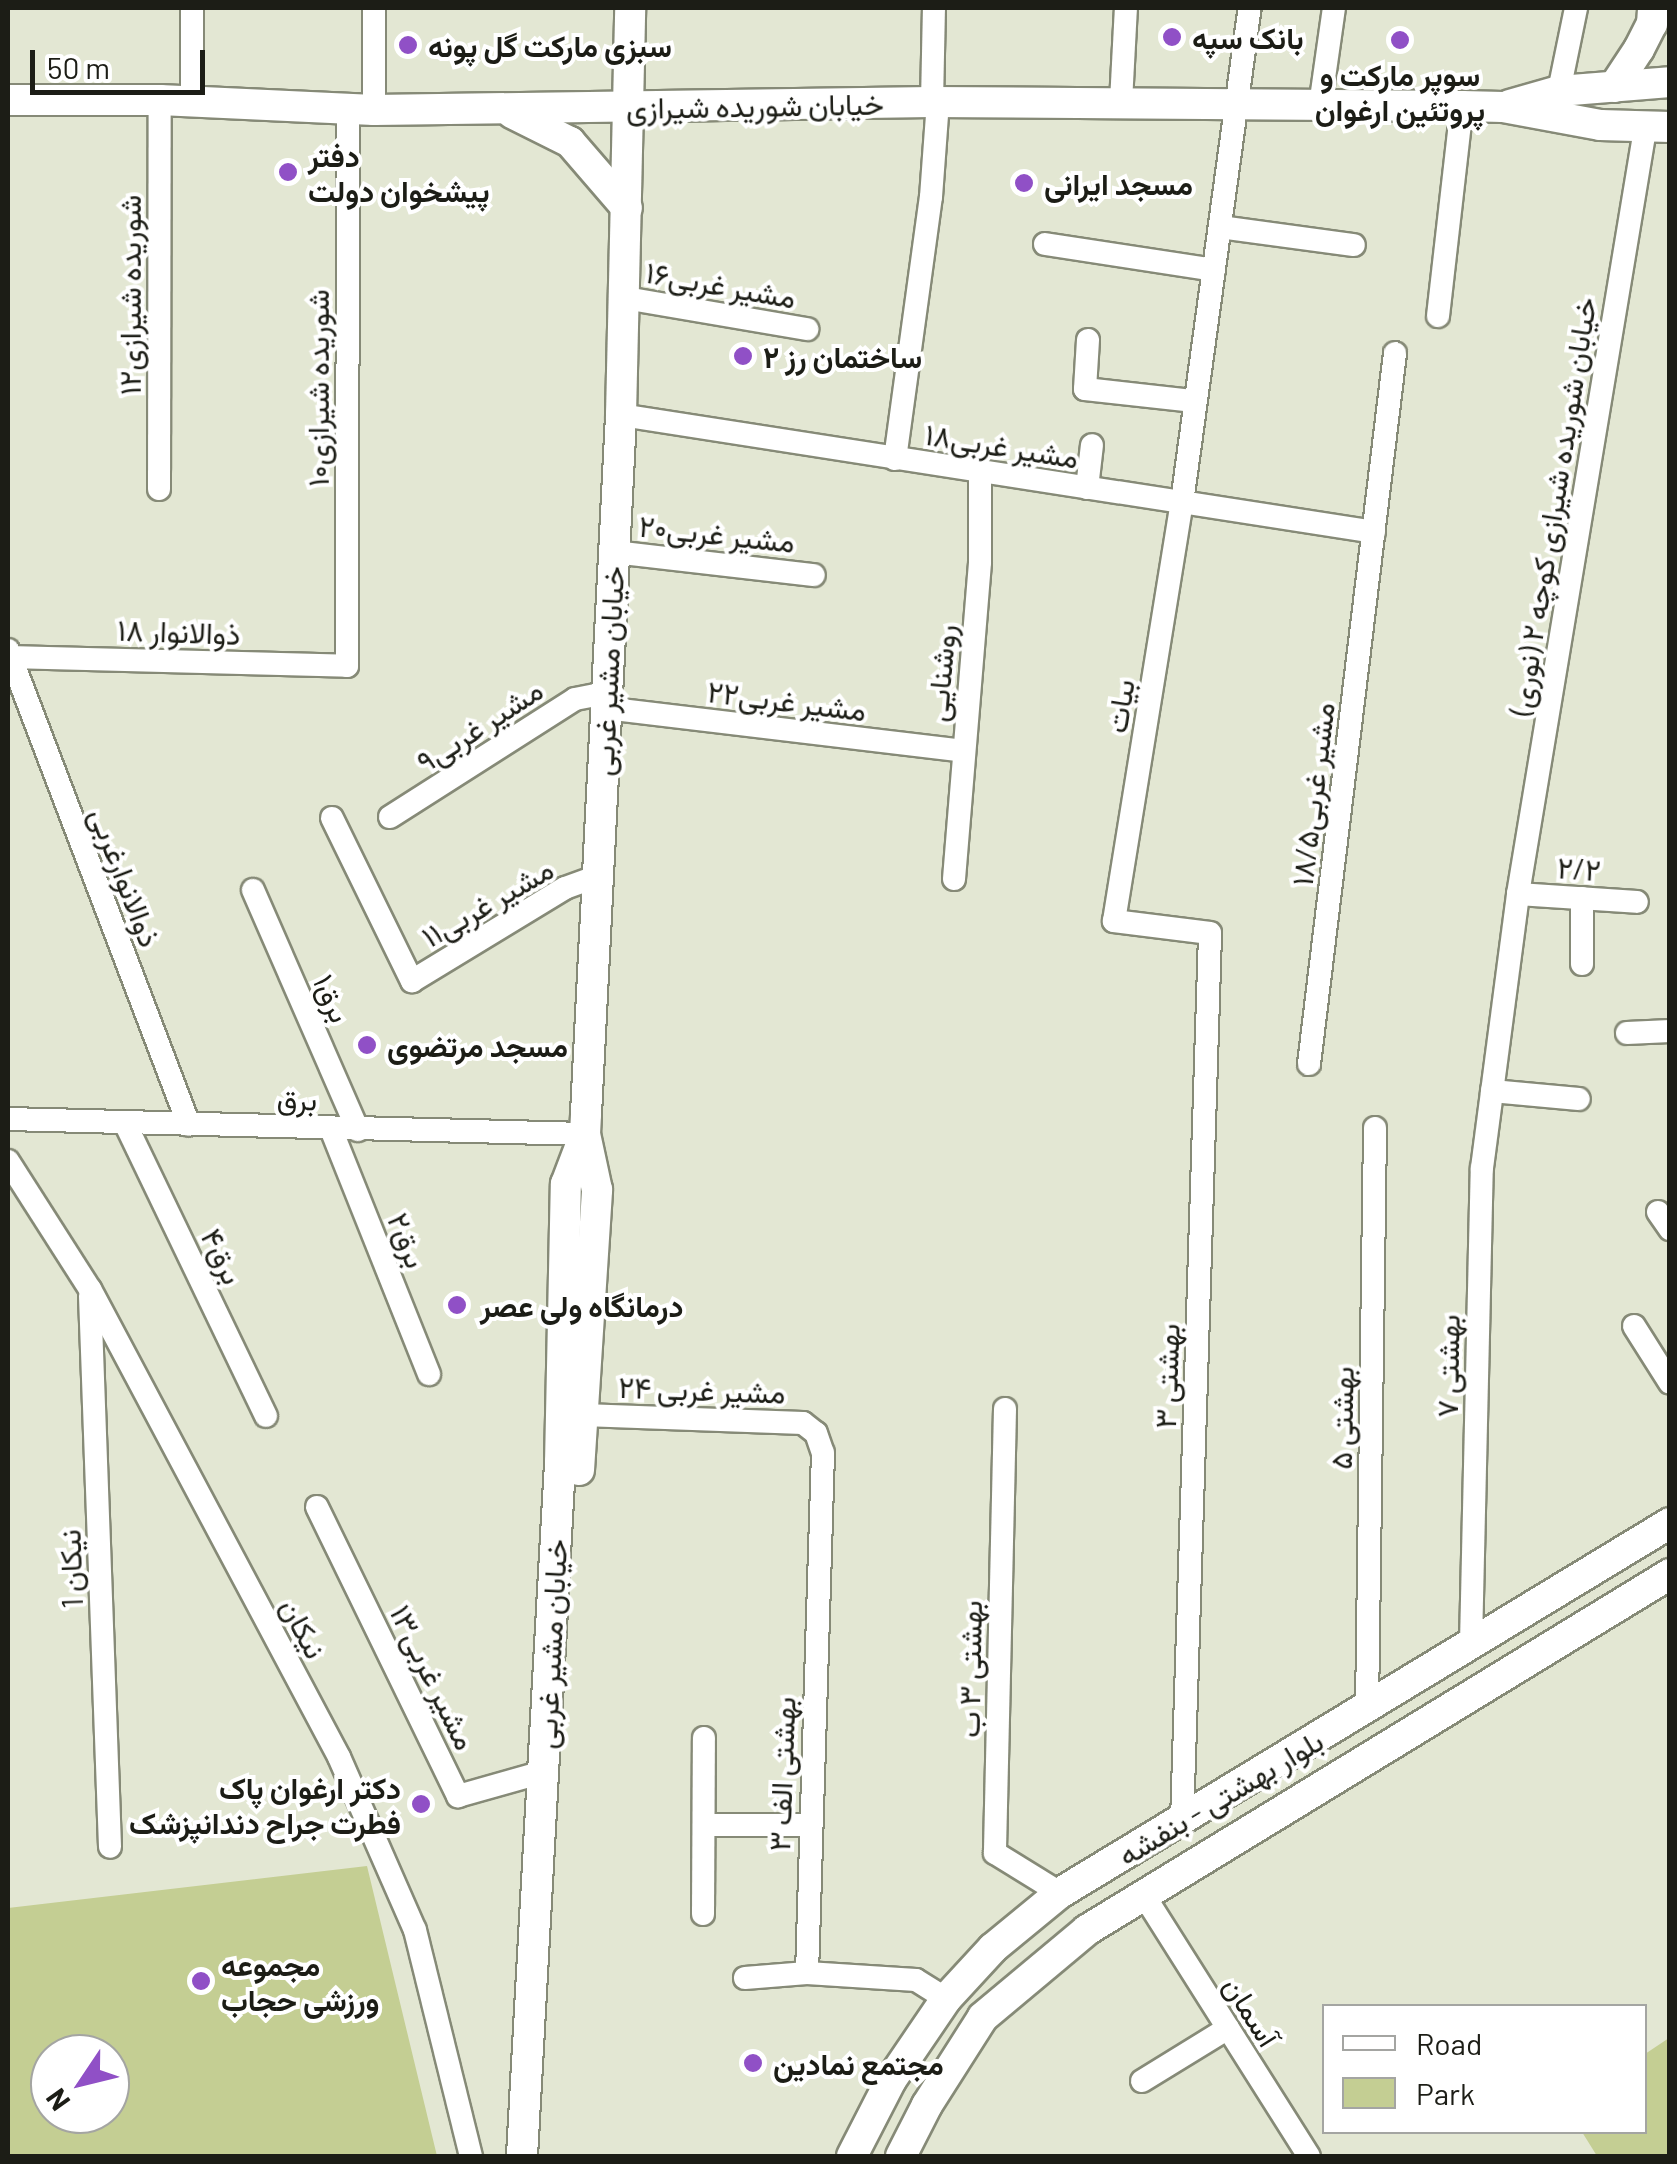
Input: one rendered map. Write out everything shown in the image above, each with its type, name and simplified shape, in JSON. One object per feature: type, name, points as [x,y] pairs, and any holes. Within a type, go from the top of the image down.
[{"type":"main road","name":"خیابان مشیر غربی","points":[[538,2156],[558,1767],[598,1190],[584,1134],[621,415],[630,8]]},
{"type":"main road","points":[[1614,86],[1652,24],[1653,8]]},
{"type":"main road","name":"خیابان شوریده شیرازی","points":[[1502,107],[1559,91],[1670,82]]},
{"type":"main road","name":"خیابان شوریده شیرازی","points":[[8,100],[160,100],[361,110],[935,102],[1462,106],[1502,107],[1657,128]]},
{"type":"main road","points":[[505,110],[570,142],[627,208]]},
{"type":"main road","name":"خیابان مشیر غربی","points":[[522,2156],[560,1463],[566,1184],[584,1134]]},
{"type":"main road","name":"بلوار بهشتی - بنفشه","points":[[852,2156],[892,2080],[946,1998],[992,1948],[1060,1892],[1367,1710],[1670,1522]]},
{"type":"main road","name":"بلوار بهشتی - بنفشه","points":[[900,2156],[927,2104],[983,2017],[1087,1930],[1670,1574]]},
{"type":"main road","points":[[1564,1587],[1587,1625]]},
{"type":"street","points":[[192,8],[192,101]]},
{"type":"street","name":"۱۰شوریده شیرازی","points":[[347,666],[361,110],[374,8]]},
{"type":"street","points":[[895,459],[931,197],[934,8]]},
{"type":"street","points":[[1121,102],[1126,8]]},
{"type":"street","name":"بیات","points":[[1210,933],[1114,921],[1182,502],[1250,8]]},
{"type":"street","points":[[1320,106],[1334,8]]},
{"type":"street","points":[[1559,91],[1576,9]]},
{"type":"street","name":"شوریده شیرازی۱۲","points":[[159,489],[160,100]]},
{"type":"street","points":[[1438,316],[1462,106]]},
{"type":"street","name":"خیابان شوریده شیرازی کوچه ۲ (نوری)","points":[[1492,1091],[1518,894],[1657,128]]},
{"type":"street","points":[[1220,227],[1354,245]]},
{"type":"street","points":[[1045,244],[1214,270]]},
{"type":"street","name":"مشیر غربی۱۶","points":[[625,298],[808,330]]},
{"type":"street","points":[[1088,340],[1084,388],[1194,401]]},
{"type":"street","name":"مشیر غربی۱۸/۵","points":[[1309,1064],[1396,352]]},
{"type":"street","name":"مشیر غربی۱۸","points":[[621,415],[1374,532]]},
{"type":"street","points":[[1087,488],[1092,445]]},
{"type":"street","name":"روشنایی","points":[[954,879],[980,562],[980,472]]},
{"type":"street","name":"مشیر غربی۲۰","points":[[614,552],[814,574]]},
{"type":"street","name":"ذوالانوار ۱۸","points":[[9,654],[347,666]]},
{"type":"street","name":"ذوالانوارغربی","points":[[9,654],[188,1125]]},
{"type":"street","name":"مشیر غربی۹","points":[[390,817],[575,699],[604,700]]},
{"type":"street","name":"مشیر غربی۲۲","points":[[604,700],[963,751]]},
{"type":"street","name":"مشیر غربی۱۱","points":[[332,818],[412,981],[566,888],[596,877]]},
{"type":"street","name":"برق۱","points":[[252,890],[358,1130]]},
{"type":"street","name":"۲/۲","points":[[1518,894],[1637,902]]},
{"type":"street","points":[[1582,898],[1582,964]]},
{"type":"street","name":"بهشتی ۳","points":[[1182,1821],[1210,933]]},
{"type":"street","points":[[1627,1032],[1670,1031]]},
{"type":"street","points":[[1492,1091],[1579,1099]]},
{"type":"street","name":"بهشتی ۷","points":[[1470,1643],[1482,1168],[1492,1091]]},
{"type":"street","name":"برق","points":[[8,1119],[584,1134]]},
{"type":"street","name":"برق۴","points":[[125,1122],[266,1416]]},
{"type":"street","name":"بهشتی ۵","points":[[1367,1710],[1375,1128]]},
{"type":"street","name":"برق۲","points":[[330,1129],[429,1374]]},
{"type":"street","name":"نیکان","points":[[8,1161],[90,1289],[347,1775],[415,1930],[471,2156]]},
{"type":"street","name":"نیکان 1","points":[[90,1289],[110,1847]]},
{"type":"street","points":[[1634,1326],[1670,1382]]},
{"type":"street","name":"بهشتی ۳ ب","points":[[1005,1409],[995,1853],[1060,1892]]},
{"type":"street","name":"مشیر غربی ۲۴","points":[[583,1415],[803,1424],[816,1433]]},
{"type":"street","name":"بهشتی الف ۳","points":[[807,1972],[822,1453],[816,1433]]},
{"type":"street","name":"مشیر غربی۱۳","points":[[318,1507],[458,1796],[543,1772]]},
{"type":"street","points":[[703,1914],[704,1738]]},
{"type":"street","points":[[704,1825],[809,1826]]},
{"type":"street","name":"آسمان","points":[[1145,1897],[1309,2156]]},
{"type":"street","points":[[746,1978],[807,1972],[916,1980],[946,1998]]},
{"type":"street","points":[[1142,2080],[1228,2028]]},
{"type":"green space","name":"مجموعه ورزشی حجاب","points":[[367,1866],[437,2156],[8,2156],[8,1908]]},
{"type":"green space","points":[[1669,2038],[1669,2156],[1597,2156],[1583,2134],[1647,2134],[1647,2053]]},
{"type":"place","name":"بانک سپه","points":[[1172,37]]},
{"type":"place","name":"سوپر مارکت و پروتئین ارغوان","points":[[1400,40]]},
{"type":"place","name":"سبزی مارکت گل پونه","points":[[408,45]]},
{"type":"place","name":"دفتر پیشخوان دولت","points":[[288,172]]},
{"type":"place","name":"مسجد ایرانی","points":[[1024,183]]},
{"type":"place","name":"ساختمان رز ۲","points":[[743,356]]},
{"type":"place","name":"مسجد مرتضوی","points":[[367,1045]]},
{"type":"place","name":"درمانگاه ولی عصر","points":[[457,1305]]},
{"type":"place","name":"دکتر ارغوان پاک فطرت جراح دندانپزشک","points":[[421,1804]]},
{"type":"place","name":"مجموعه ورزشی حجاب","points":[[201,1981]]},
{"type":"place","name":"مجتمع نمادین","points":[[753,2063]]}]
